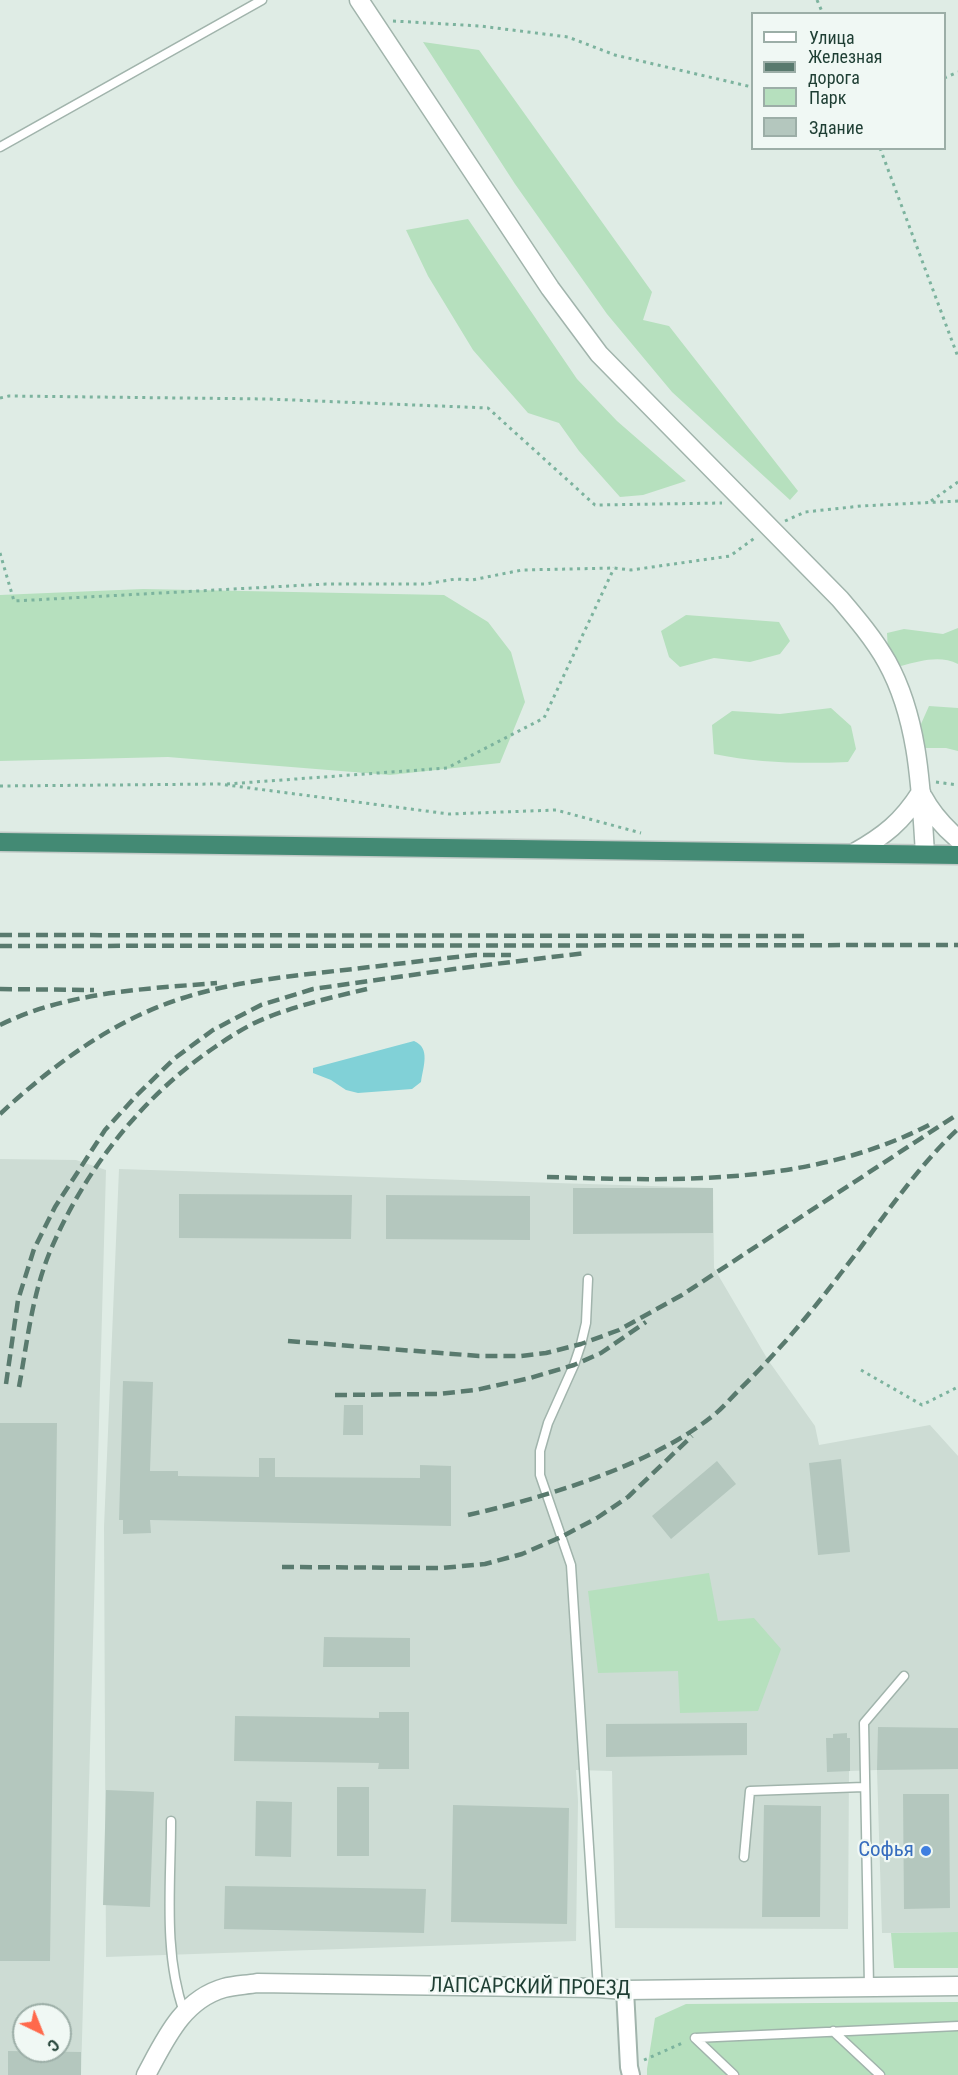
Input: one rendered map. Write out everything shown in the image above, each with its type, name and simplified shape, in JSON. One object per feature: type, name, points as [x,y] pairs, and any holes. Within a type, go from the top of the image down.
[{"type":"highway","points":[[0,842],[958,855]]},
{"type":"street","points":[[359,0],[550,288],[598,354],[840,599],[866,631],[887,663],[901,693],[914,736],[925,854]]},
{"type":"street","points":[[920,786],[930,810],[941,824],[958,839]]},
{"type":"street","points":[[854,853],[878,840],[894,827],[908,811],[920,786]]},
{"type":"street","name":"ЛАПСАРСКИЙ ПРОЕЗД","points":[[146,2075],[170,2030],[184,2012],[203,1997],[225,1988],[257,1983],[625,1990],[958,1986]]},
{"type":"street","points":[[625,1990],[630,2071]]},
{"type":"lane","points":[[0,147],[262,0]]},
{"type":"lane","points":[[588,1280],[586,1323],[581,1344],[548,1423],[540,1451],[540,1475],[571,1564],[598,1988]]},
{"type":"lane","points":[[869,1986],[864,1723],[904,1676]]},
{"type":"lane","points":[[744,1857],[750,1791],[864,1788]]},
{"type":"lane","points":[[171,1821],[171,1955],[176,1989],[184,2012]]},
{"type":"lane","points":[[696,2038],[958,2026]]},
{"type":"lane","points":[[833,2031],[880,2075]]},
{"type":"lane","points":[[696,2038],[734,2075]]},
{"type":"path","points":[[373,19],[480,26],[568,37],[615,55],[751,87]]},
{"type":"path","points":[[881,150],[958,357]]},
{"type":"path","points":[[0,398],[9,396],[268,399],[488,408],[595,505],[704,502],[745,504]]},
{"type":"path","points":[[929,502],[958,482]]},
{"type":"path","points":[[0,553],[14,601],[326,584],[425,584],[456,579],[472,580],[522,570],[614,568],[631,570],[730,556],[768,528],[805,512],[958,501]]},
{"type":"path","points":[[0,786],[219,784],[447,768],[544,718],[614,568]]},
{"type":"path","points":[[219,784],[449,814],[555,810],[643,833]]},
{"type":"path","points":[[920,786],[958,785]]},
{"type":"path","points":[[861,1370],[922,1405],[958,1387]]},
{"type":"path","points":[[630,2071],[696,2038]]},
{"type":"shaded area","points":[[0,1159],[76,1160],[106,1170],[81,2075],[0,2075]]},
{"type":"shaded area","points":[[119,1169],[713,1188],[714,1268],[768,1360],[815,1426],[819,1445],[930,1425],[958,1456],[958,1932],[882,1933],[877,1770],[849,1771],[848,1929],[615,1928],[612,1771],[576,1770],[578,1801],[576,1941],[106,1957],[104,1527]]},
{"type":"green space","points":[[423,42],[479,50],[652,292],[643,320],[669,326],[798,491],[790,500],[672,392],[607,314],[515,184]]},
{"type":"green space","points":[[468,219],[577,379],[617,421],[686,481],[643,495],[620,497],[579,451],[559,423],[528,413],[473,350],[428,276],[406,230]]},
{"type":"green space","points":[[143,589],[444,595],[488,622],[511,652],[525,702],[500,763],[390,775],[168,757],[0,761],[0,595]]},
{"type":"green space","points":[[686,615],[779,622],[790,641],[780,654],[750,662],[714,658],[680,667],[669,657],[661,631]]},
{"type":"green space","points":[[958,628],[958,664],[937,659],[901,666],[888,652],[887,633],[904,629],[943,634]]},
{"type":"green space","points":[[929,706],[958,708],[958,751],[946,748],[923,748],[921,724]]},
{"type":"green space","points":[[831,708],[851,726],[856,749],[848,762],[781,762],[714,754],[712,725],[732,711],[780,714]]},
{"type":"green space","points":[[709,1573],[718,1621],[754,1618],[781,1649],[758,1711],[680,1713],[678,1671],[598,1673],[588,1591]]},
{"type":"green space","points":[[958,1932],[958,1968],[894,1968],[891,1933]]},
{"type":"green space","points":[[958,2002],[958,2075],[647,2075],[655,2018],[686,2004]]},
{"type":"water","points":[[414,1041],[423,1048],[425,1058],[421,1082],[412,1089],[358,1093],[346,1090],[331,1080],[313,1073],[313,1068]]},
{"type":"building","points":[[573,1188],[713,1188],[713,1233],[573,1234]]},
{"type":"building","points":[[179,1194],[352,1195],[351,1239],[179,1238]]},
{"type":"building","points":[[386,1195],[530,1196],[530,1240],[386,1239]]},
{"type":"building","points":[[123,1381],[153,1382],[150,1471],[178,1471],[178,1476],[259,1477],[259,1458],[275,1458],[275,1477],[420,1478],[420,1465],[451,1466],[451,1526],[150,1520],[151,1533],[123,1534],[123,1520],[119,1520]]},
{"type":"building","points":[[344,1405],[363,1405],[363,1435],[343,1435]]},
{"type":"building","points":[[0,1423],[57,1423],[50,1961],[0,1961]]},
{"type":"building","points":[[841,1459],[850,1552],[818,1555],[809,1463]]},
{"type":"building","points":[[717,1461],[736,1484],[671,1539],[652,1516]]},
{"type":"building","points":[[324,1637],[410,1638],[410,1667],[323,1667]]},
{"type":"building","points":[[379,1712],[409,1712],[409,1769],[378,1769],[379,1763],[234,1761],[235,1716],[379,1718]]},
{"type":"building","points":[[747,1723],[747,1755],[606,1757],[606,1724]]},
{"type":"building","points":[[878,1727],[958,1728],[958,1769],[877,1770]]},
{"type":"building","points":[[847,1733],[847,1738],[850,1738],[850,1771],[827,1772],[826,1738],[833,1738],[833,1734]]},
{"type":"building","points":[[337,1787],[369,1787],[369,1856],[337,1856]]},
{"type":"building","points":[[106,1790],[154,1792],[150,1907],[103,1905]]},
{"type":"building","name":"Софья","points":[[903,1794],[949,1794],[950,1908],[904,1909]]},
{"type":"building","points":[[256,1801],[292,1802],[291,1857],[255,1856]]},
{"type":"building","points":[[453,1805],[569,1808],[567,1924],[451,1922]]},
{"type":"building","points":[[764,1805],[821,1806],[820,1917],[762,1917]]},
{"type":"building","points":[[225,1886],[426,1889],[424,1933],[224,1929]]},
{"type":"building","points":[[8,2051],[12,2051],[12,2063],[72,2063],[72,2052],[81,2052],[81,2075],[8,2075]]},
{"type":"railway","points":[[0,935],[805,936]]},
{"type":"railway","points":[[0,946],[958,945]]},
{"type":"railway","points":[[6,1384],[18,1300],[34,1249],[55,1207],[105,1130],[175,1058],[213,1030],[261,1005],[313,989],[585,953]]},
{"type":"railway","points":[[0,1114],[41,1078],[108,1031],[157,1007],[183,998],[239,984],[277,978],[475,955],[511,955]]},
{"type":"railway","points":[[0,1025],[52,1005],[79,999],[133,990],[217,983]]},
{"type":"railway","points":[[0,989],[94,990]]},
{"type":"railway","points":[[19,1387],[34,1303],[49,1254],[79,1194],[117,1138],[139,1113],[188,1067],[246,1027],[290,1009],[367,989]]},
{"type":"railway","points":[[288,1341],[479,1356],[521,1356],[546,1353],[581,1344],[619,1330],[682,1295],[958,1114]]},
{"type":"railway","points":[[547,1177],[694,1178],[790,1169],[837,1159],[884,1145],[929,1125]]},
{"type":"railway","points":[[468,1515],[561,1489],[626,1465],[657,1451],[714,1415],[793,1333],[911,1180],[958,1129]]},
{"type":"railway","points":[[335,1395],[437,1394],[476,1390],[530,1378],[574,1365],[601,1353],[646,1322]]},
{"type":"railway","points":[[282,1567],[441,1568],[485,1564],[522,1554],[597,1518],[628,1497],[692,1436]]},
{"type":"place","name":"Софья","points":[[926,1851]]}]
